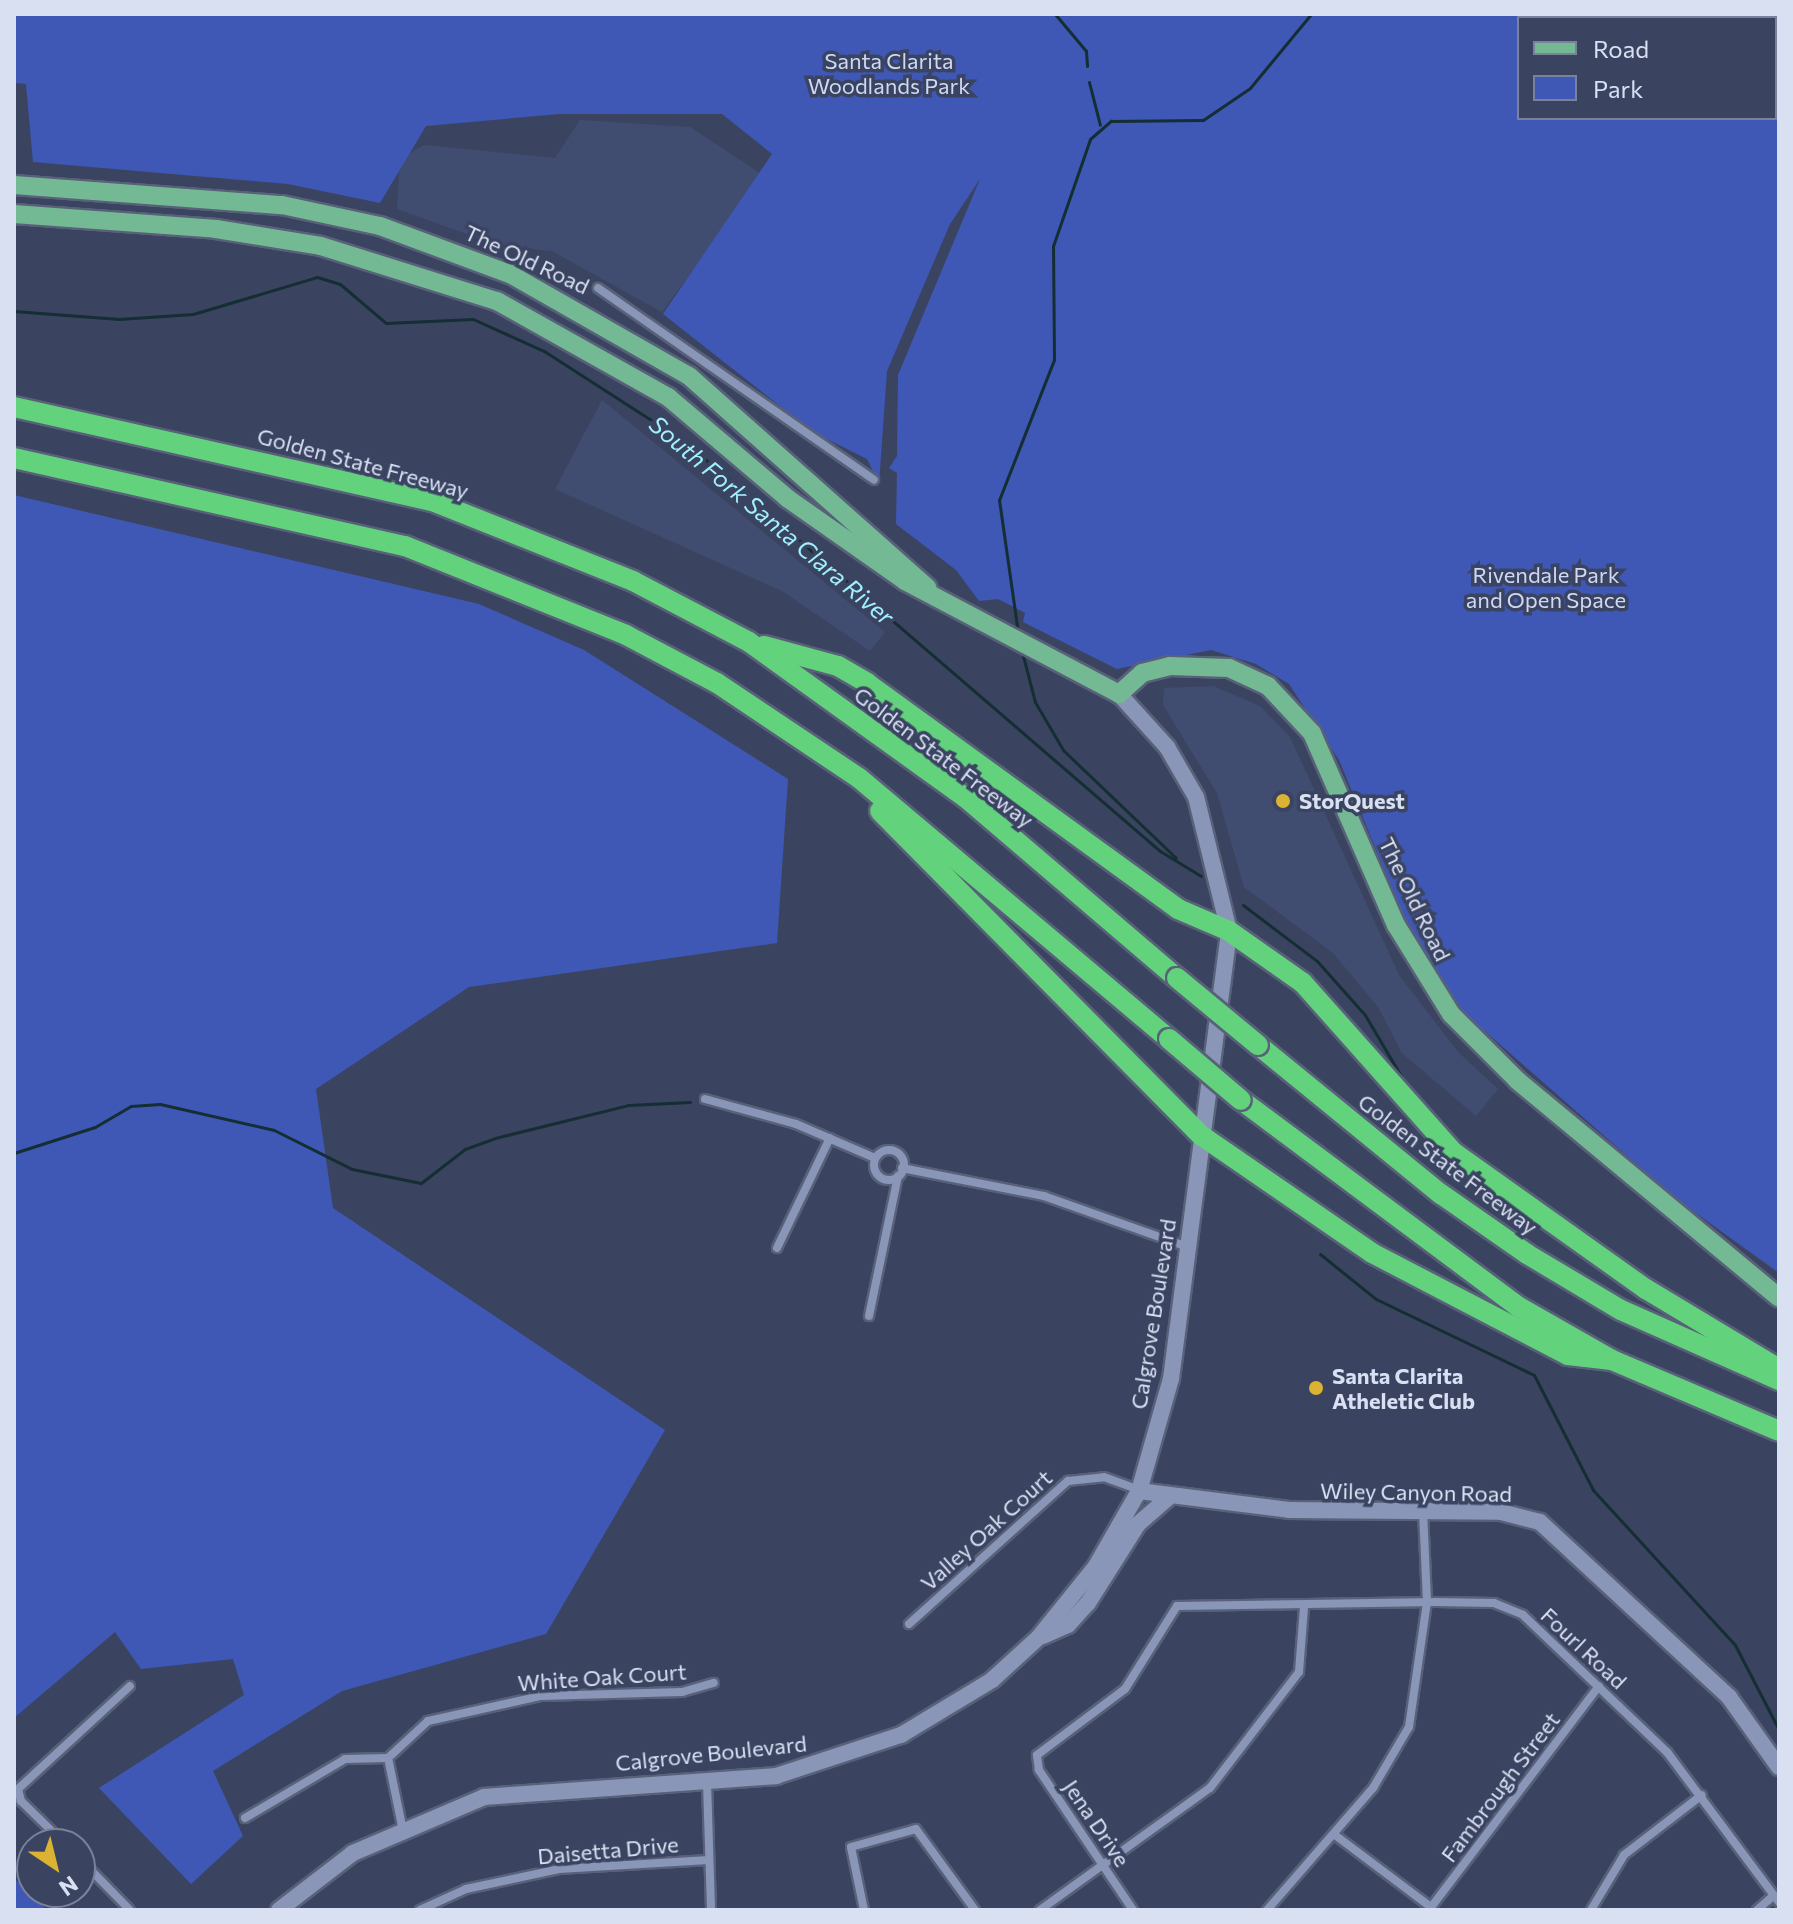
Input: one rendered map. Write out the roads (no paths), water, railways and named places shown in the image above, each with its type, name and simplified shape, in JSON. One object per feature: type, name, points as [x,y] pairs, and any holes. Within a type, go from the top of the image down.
[{"type":"highway","name":"Golden State Freeway","points":[[14,407],[432,501],[633,581],[749,642],[966,798],[1258,1045],[1527,1254],[1621,1310],[1779,1380]]},
{"type":"highway","points":[[14,458],[405,546],[504,580],[717,683],[831,757],[1241,1100],[1519,1307],[1612,1360],[1779,1431]]},
{"type":"highway","points":[[749,642],[838,666],[867,683],[1178,909],[1229,931],[1322,998],[1379,1072],[1462,1159],[1646,1289],[1779,1369]]},
{"type":"highway","points":[[831,757],[940,877],[1202,1136],[1372,1253],[1568,1355],[1612,1360]]},
{"type":"main road","name":"The Old Road","points":[[14,185],[309,210],[411,235],[510,274],[689,376],[928,588]]},
{"type":"main road","points":[[14,214],[216,229],[321,246],[497,301],[668,397],[842,540],[905,581],[928,588],[1045,650],[1119,694]]},
{"type":"main road","name":"The Old Road","points":[[1119,694],[1152,670],[1203,664],[1249,676],[1283,698],[1312,733],[1396,925],[1451,1014],[1518,1081],[1779,1298]]},
{"type":"street","points":[[598,288],[874,480]]},
{"type":"street","name":"Calgrove Boulevard","points":[[279,1910],[402,1826],[484,1797],[707,1782],[811,1769],[901,1735],[992,1680],[1038,1638],[1096,1566],[1139,1491],[1173,1368],[1229,931],[1196,797],[1167,747],[1119,694]]},
{"type":"street","points":[[705,1099],[830,1138],[875,1158],[895,1151],[900,1172],[869,1316]]},
{"type":"street","points":[[777,1248],[830,1138]]},
{"type":"street","points":[[875,1158],[877,1174],[900,1172],[1044,1196],[1189,1247]]},
{"type":"street","name":"Valley Oak Court","points":[[909,1624],[1068,1481],[1104,1477],[1139,1491]]},
{"type":"street","name":"Wiley Canyon Road","points":[[1139,1491],[1168,1498],[1323,1512],[1519,1514],[1553,1531],[1729,1697],[1779,1767]]},
{"type":"street","points":[[1038,1638],[1068,1625],[1138,1524],[1168,1498]]},
{"type":"street","points":[[1267,1910],[1335,1835],[1409,1727],[1427,1602],[1423,1511]]},
{"type":"street","name":"Fourl Road","points":[[1037,1755],[1125,1689],[1177,1606],[1494,1603],[1523,1615],[1599,1686],[1702,1795],[1775,1900]]},
{"type":"street","points":[[1040,1910],[1185,1811],[1241,1750],[1299,1672],[1304,1607]]},
{"type":"street","name":"White Oak Court","points":[[388,1758],[428,1721],[494,1704],[714,1683]]},
{"type":"street","points":[[49,1828],[21,1801],[18,1789],[130,1686]]},
{"type":"street","name":"Fambrough Street","points":[[1430,1909],[1599,1686]]},
{"type":"street","name":"Jena Drive","points":[[1037,1755],[1039,1770],[1133,1910]]},
{"type":"street","points":[[245,1818],[345,1759],[388,1758],[402,1826]]},
{"type":"street","points":[[707,1782],[711,1910]]},
{"type":"street","points":[[1591,1910],[1624,1855],[1702,1795]]},
{"type":"street","points":[[864,1910],[851,1847],[916,1829],[975,1910]]},
{"type":"street","points":[[1335,1835],[1430,1909]]},
{"type":"street","name":"Daisetta Drive","points":[[420,1910],[466,1889],[559,1869],[709,1860]]},
{"type":"street","points":[[96,1875],[130,1910]]},
{"type":"street","points":[[1757,1910],[1775,1900]]},
{"type":"waterway","points":[[1055,14],[1086,51],[1087,66]]},
{"type":"waterway","points":[[1018,633],[999,500],[1054,360],[1053,246],[1090,139],[1111,121],[1203,120],[1250,88],[1311,14]]},
{"type":"waterway","points":[[1089,82],[1100,125]]},
{"type":"waterway","name":"South Fork Santa Clara River","points":[[14,311],[119,319],[193,314],[317,277],[340,284],[386,323],[473,319],[544,351],[685,442],[1160,851],[1201,876]]},
{"type":"waterway","points":[[1022,652],[1035,702],[1063,750],[1176,858]]},
{"type":"waterway","name":"South Fork Santa Clara River","points":[[1243,905],[1317,961],[1365,1015],[1405,1083]]},
{"type":"waterway","points":[[14,1153],[95,1127],[131,1106],[160,1104],[274,1130],[352,1169],[421,1183],[465,1149],[495,1138],[628,1105],[690,1102]]},
{"type":"waterway","points":[[1320,1254],[1376,1299],[1534,1375],[1593,1490],[1735,1645],[1779,1730]]},
{"type":"place","name":"StorQuest","points":[[1283,801]]},
{"type":"place","name":"Santa Clarita Atheletic Club","points":[[1316,1388]]},
{"type":"park label","name":"Santa Clarita Woodlands Park","points":[[889,72]]},
{"type":"park label","name":"Rivendale Park and Open Space","points":[[1546,586]]}]
